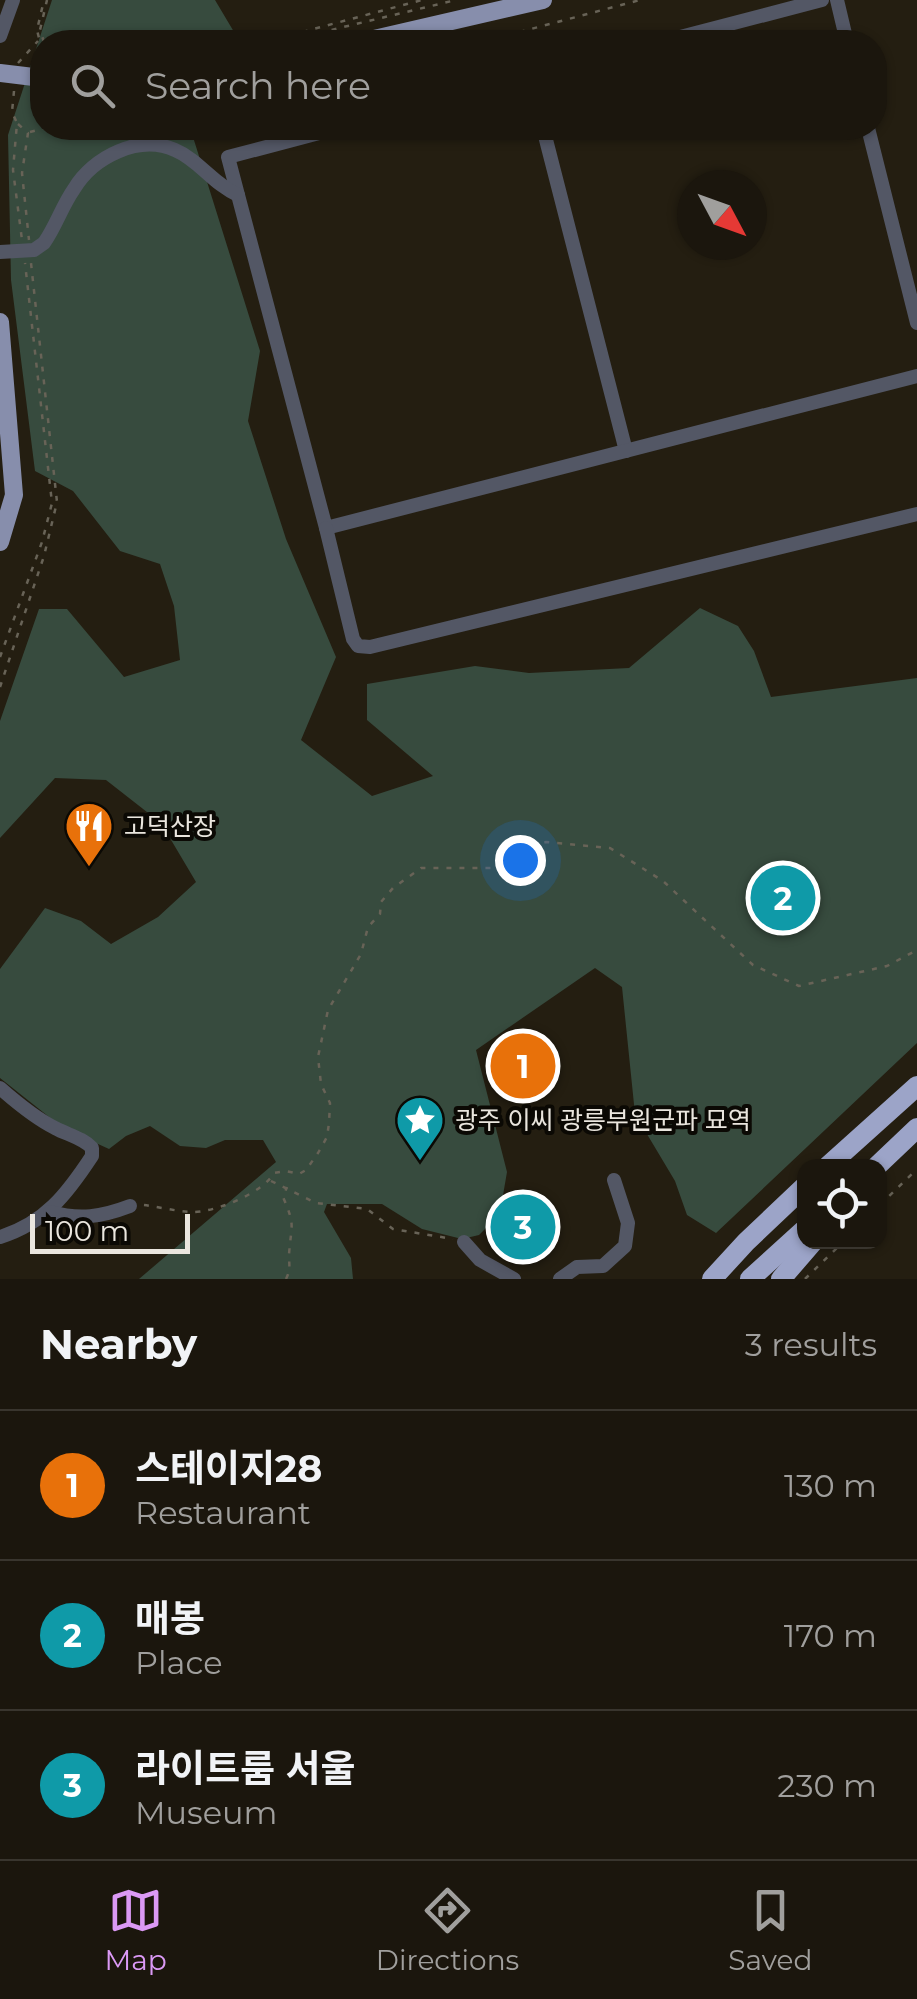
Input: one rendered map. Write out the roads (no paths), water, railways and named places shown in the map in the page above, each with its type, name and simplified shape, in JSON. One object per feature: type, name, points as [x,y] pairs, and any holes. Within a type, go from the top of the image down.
[{"type":"highway","points":[[836,1159],[917,1086]]},
{"type":"highway","points":[[884,1159],[917,1128]]},
{"type":"highway","points":[[712,1279],[797,1195]]},
{"type":"highway","points":[[750,1279],[797,1236]]},
{"type":"highway","points":[[781,1279],[807,1249]]},
{"type":"main road","points":[[413,30],[542,0]]},
{"type":"main road","points":[[0,72],[30,76]]},
{"type":"main road","points":[[0,322],[14,495],[0,542]]},
{"type":"street","points":[[0,36],[13,0]]},
{"type":"street","points":[[707,30],[822,0]]},
{"type":"street","points":[[836,0],[844,30]]},
{"type":"street","points":[[144,140],[177,150],[214,181],[238,194]]},
{"type":"street","points":[[291,140],[228,156],[353,639],[358,646],[370,648],[917,514]]},
{"type":"street","points":[[546,140],[626,450]]},
{"type":"street","points":[[871,140],[917,323]]},
{"type":"street","points":[[0,252],[27,251],[44,243],[85,174],[124,149],[152,144]]},
{"type":"street","points":[[326,528],[917,376]]},
{"type":"street","points":[[0,1088],[28,1112],[92,1148],[92,1156],[72,1187],[50,1212],[0,1237]]},
{"type":"street","points":[[560,1279],[577,1267],[604,1272],[625,1246],[628,1223],[614,1180]]},
{"type":"street","points":[[50,1212],[76,1219],[130,1206]]},
{"type":"street","points":[[464,1242],[480,1260],[514,1279]]},
{"type":"place","name":"고덕산장","points":[[89,868]]},
{"type":"place","name":"매봉","points":[[783,898]]},
{"type":"place","name":"스테이지28","points":[[523,1066]]},
{"type":"place","name":"광주 이씨 광릉부원군파 묘역","points":[[420,1162]]},
{"type":"place","name":"라이트룸 서울","points":[[523,1227]]}]
